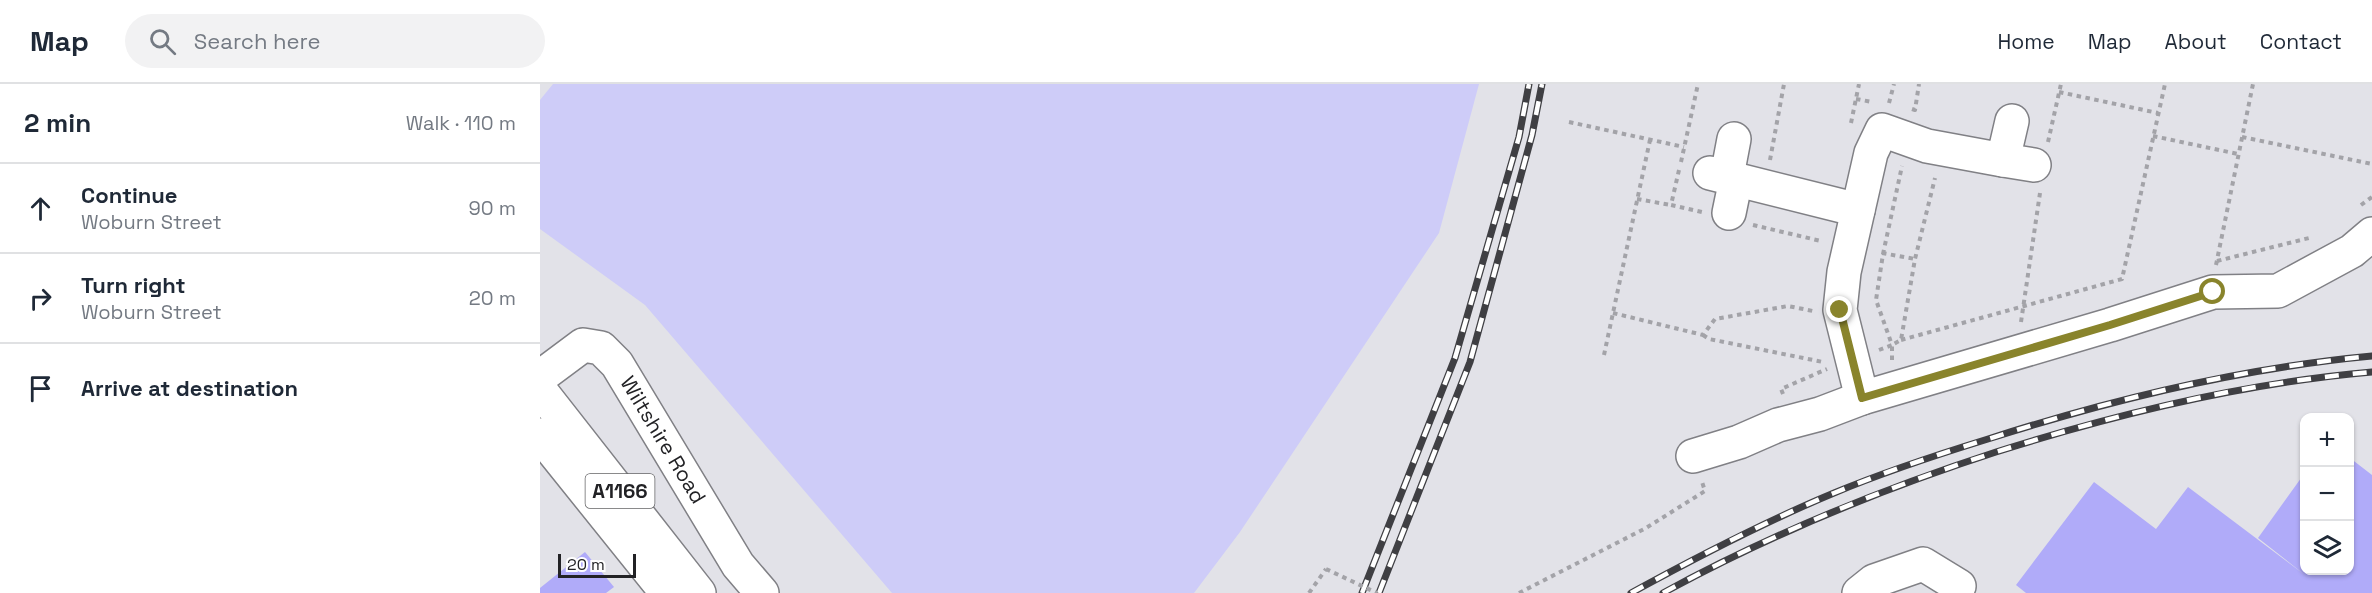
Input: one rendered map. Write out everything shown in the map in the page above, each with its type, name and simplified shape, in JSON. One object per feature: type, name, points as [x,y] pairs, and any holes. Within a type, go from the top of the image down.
[{"type":"street","points":[[2012,121],[2031,165]]},
{"type":"street","points":[[1877,394],[1840,310],[1844,272],[1871,153],[1882,130],[1942,148],[2031,165]]},
{"type":"street","points":[[1729,213],[1735,179],[1734,139]]},
{"type":"street","points":[[1735,179],[1858,210]]},
{"type":"street","points":[[1693,456],[1877,394],[2016,353],[2215,276],[2278,291],[2352,251],[2363,222]]},
{"type":"street","name":"Wiltshire Road","points":[[540,377],[583,345],[601,348],[617,364],[738,565],[762,593]]},
{"type":"street","name":"A1166","points":[[540,390],[699,593]]},
{"type":"street","name":"A1166","points":[[540,435],[667,593]]},
{"type":"street","points":[[1859,593],[1874,581],[1923,564],[1959,586],[1955,593]]},
{"type":"path","points":[[1735,179],[1784,84]]},
{"type":"path","points":[[2016,353],[2023,308],[2031,165],[2061,84]]},
{"type":"path","points":[[1893,345],[1901,340],[2122,279],[2165,84]]},
{"type":"path","points":[[2215,276],[2253,84]]},
{"type":"path","points":[[2059,92],[2158,113]]},
{"type":"path","points":[[1569,122],[1684,147]]},
{"type":"path","points":[[2153,136],[2238,154]]},
{"type":"path","points":[[2242,136],[2372,164]]},
{"type":"path","points":[[1877,394],[1893,345],[1876,300],[1883,254],[1908,139]]},
{"type":"path","points":[[1604,355],[1650,140]]},
{"type":"path","points":[[1901,340],[1916,260],[1942,148]]},
{"type":"path","points":[[2363,222],[2372,197]]},
{"type":"path","points":[[1637,199],[1671,205]]},
{"type":"path","points":[[2215,276],[2316,234]]},
{"type":"path","points":[[1703,335],[1715,319],[1788,306],[1813,311]]},
{"type":"path","points":[[1613,313],[1703,335],[1709,339],[1826,363]]},
{"type":"path","points":[[1519,593],[1646,528],[1705,491],[1693,456]]},
{"type":"path","points":[[1309,593],[1326,569],[1377,593]]},
{"type":"shaded area","points":[[553,84],[1479,84],[1439,233],[1240,532],[1194,593],[892,593],[645,305],[540,229],[540,100]]},
{"type":"building","points":[[2354,461],[2372,475],[2372,593],[2026,593],[2016,585],[2094,482],[2156,529],[2188,487],[2300,571],[2300,575],[2354,575]]},
{"type":"building","points":[[2300,480],[2300,571],[2258,538]]},
{"type":"building","points":[[585,552],[614,587],[606,593],[540,593],[540,588]]},
{"type":"railway","points":[[1362,593],[1455,358],[1519,137],[1529,84]]},
{"type":"railway","points":[[1379,593],[1470,362],[1532,135],[1542,84]]},
{"type":"railway","points":[[1631,593],[1731,540],[1808,504],[1872,478],[1949,451],[2035,424],[2178,387],[2274,368],[2372,356]]},
{"type":"railway","points":[[1663,593],[1785,532],[1910,482],[1996,452],[2135,412],[2229,392],[2372,372]]},
{"type":"route","points":[[1840,310],[1862,398],[1899,389],[2213,292]]}]
